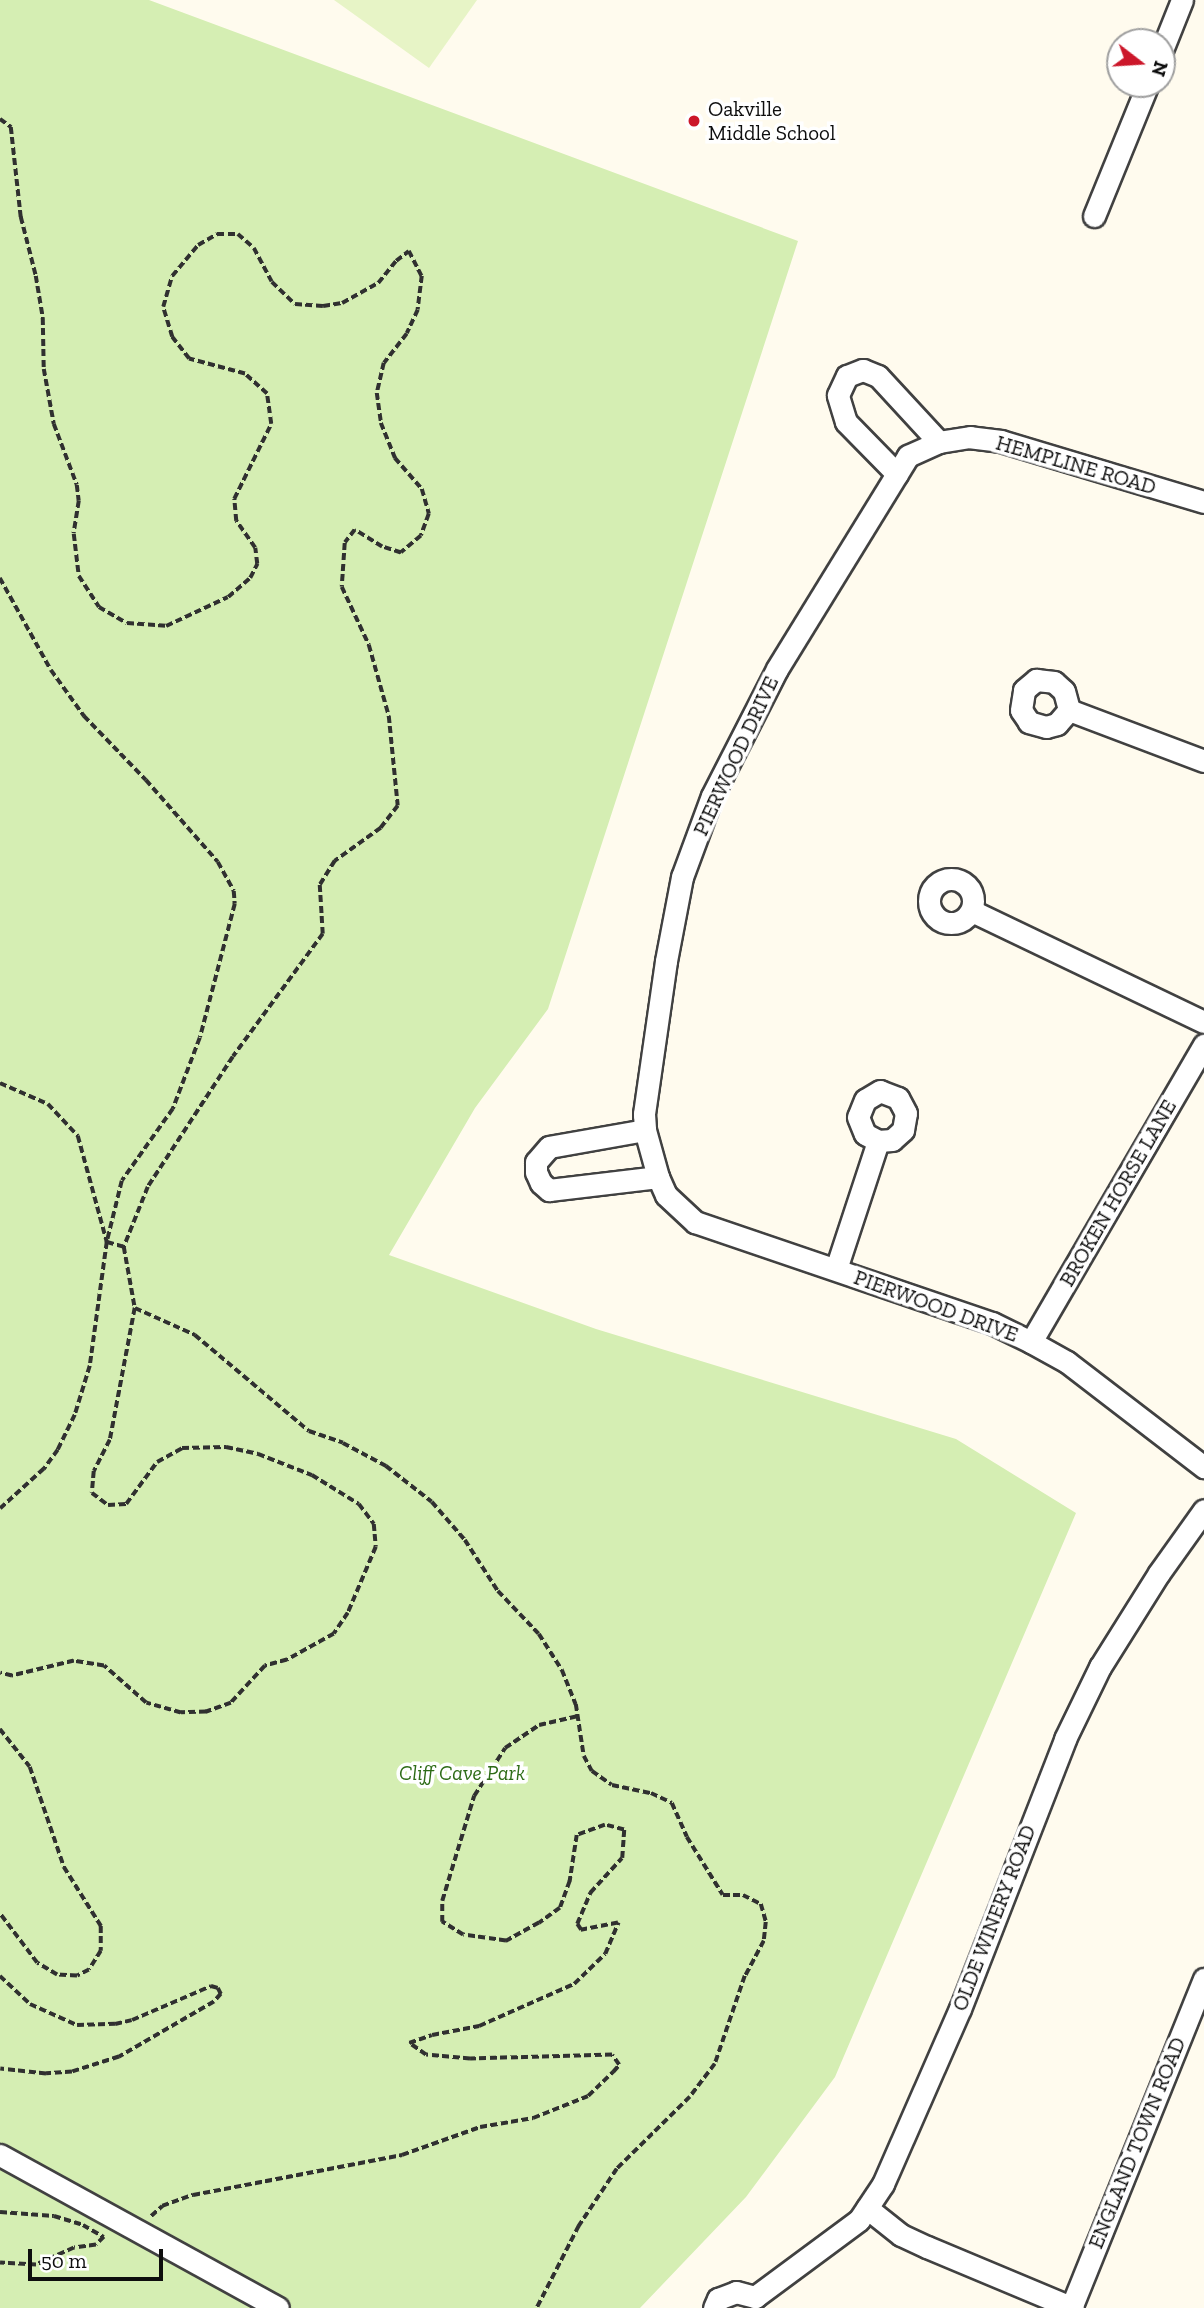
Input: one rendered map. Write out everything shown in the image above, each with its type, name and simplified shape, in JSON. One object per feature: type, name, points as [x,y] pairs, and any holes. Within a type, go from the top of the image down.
[{"type":"street","points":[[1171,28],[1182,0]]},
{"type":"street","points":[[1094,216],[1142,98]]},
{"type":"street","points":[[897,474],[846,422],[838,395],[847,376],[863,370],[878,376],[939,442]]},
{"type":"street","name":"HEMPLINE ROAD","points":[[908,456],[939,442],[970,437],[1001,441],[1204,502]]},
{"type":"street","name":"PIERWOOD DRIVE","points":[[908,456],[777,669],[712,796],[682,877],[664,974],[645,1130],[657,1177],[666,1195],[695,1222],[726,1235],[836,1269],[992,1323],[1031,1342],[1067,1362],[1204,1467]]},
{"type":"street","points":[[1069,710],[1204,761]]},
{"type":"street","points":[[972,911],[1204,1022]]},
{"type":"street","name":"BROKEN HORSE LANE","points":[[1031,1342],[1204,1045]]},
{"type":"street","points":[[645,1130],[549,1147],[536,1162],[536,1172],[541,1183],[549,1190],[657,1177]]},
{"type":"street","points":[[836,1269],[878,1141]]},
{"type":"street","name":"OLDE WINERY ROAD","points":[[714,2308],[718,2300],[736,2292],[757,2303],[859,2220],[883,2185],[960,2009],[1065,1739],[1100,1667],[1159,1573],[1204,1510]]},
{"type":"street","name":"ENGLAND TOWN ROAD","points":[[1072,2308],[1204,1979]]},
{"type":"street","points":[[0,2155],[278,2308]]},
{"type":"street","points":[[867,2208],[901,2235],[1072,2308]]},
{"type":"path","points":[[0,119],[10,127],[20,218],[36,276],[43,318],[44,369],[54,424],[77,485],[79,501],[74,534],[79,576],[99,607],[127,623],[166,626],[228,597],[250,578],[257,564],[255,548],[236,522],[234,499],[271,424],[267,394],[246,374],[189,359],[172,337],[163,307],[172,276],[198,245],[217,234],[238,234],[254,247],[272,282],[295,304],[323,306],[342,303],[378,283],[396,261],[409,251],[422,276],[418,310],[407,334],[384,363],[377,393],[381,423],[395,458],[422,489],[429,513],[421,536],[401,553],[382,547],[355,530],[345,543],[342,587],[369,645],[389,716],[398,806],[381,828],[335,861],[320,885],[323,934],[233,1057],[148,1187],[124,1247],[135,1308],[110,1440],[94,1471],[92,1493],[108,1505],[126,1504],[157,1462],[182,1448],[226,1447],[258,1454],[312,1475],[359,1504],[374,1524],[376,1547],[348,1613],[334,1634],[287,1660],[265,1666],[231,1703],[206,1712],[181,1713],[146,1703],[104,1666],[75,1661],[12,1676],[0,1673]]},
{"type":"path","points":[[0,578],[51,670],[84,716],[194,833],[222,869],[234,891],[234,919],[200,1038],[173,1110],[122,1181],[107,1242],[90,1366],[75,1415],[58,1450],[44,1469],[0,1509]]},
{"type":"path","points":[[0,1083],[48,1104],[78,1136],[107,1242]]},
{"type":"path","points":[[107,1242],[124,1247]]},
{"type":"path","points":[[135,1308],[195,1335],[309,1431],[343,1443],[386,1466],[432,1502],[465,1540],[498,1591],[539,1634],[562,1670],[576,1704],[584,1756],[592,1771],[612,1785],[651,1793],[672,1803],[687,1837],[723,1895],[743,1895],[761,1904],[766,1922],[764,1941],[745,1976],[715,2064],[690,2097],[617,2169],[579,2226],[537,2308]]},
{"type":"path","points":[[136,2230],[162,2206],[193,2195],[402,2155],[480,2127],[533,2118],[588,2096],[613,2073],[619,2065],[612,2055],[470,2059],[426,2055],[409,2043],[432,2035],[479,2026],[575,1984],[605,1954],[618,1923],[581,1930],[576,1924],[590,1893],[622,1858],[624,1830],[605,1825],[577,1835],[570,1881],[560,1908],[539,1923],[506,1941],[463,1935],[442,1922],[442,1901],[474,1796],[505,1748],[538,1725],[577,1716]]},
{"type":"path","points":[[0,1729],[30,1767],[64,1867],[101,1926],[101,1951],[89,1970],[77,1976],[57,1975],[37,1963],[0,1914]]},
{"type":"path","points":[[0,1976],[30,2004],[77,2025],[115,2024],[132,2020],[211,1986],[218,1988],[221,1994],[214,2002],[119,2057],[72,2071],[46,2074],[0,2069]]},
{"type":"path","points":[[0,2212],[54,2216],[83,2225],[104,2237],[96,2245],[74,2248],[36,2265],[0,2263]]},
{"type":"green space","name":"Cliff Cave Park","points":[[0,0],[149,0],[798,241],[548,1009],[475,1108],[389,1255],[596,1329],[956,1439],[1076,1513],[835,2077],[746,2197],[640,2308],[0,2308]]},
{"type":"green space","points":[[334,0],[477,0],[429,68]]},
{"type":"place","name":"Oakville Middle School","points":[[694,121]]}]
